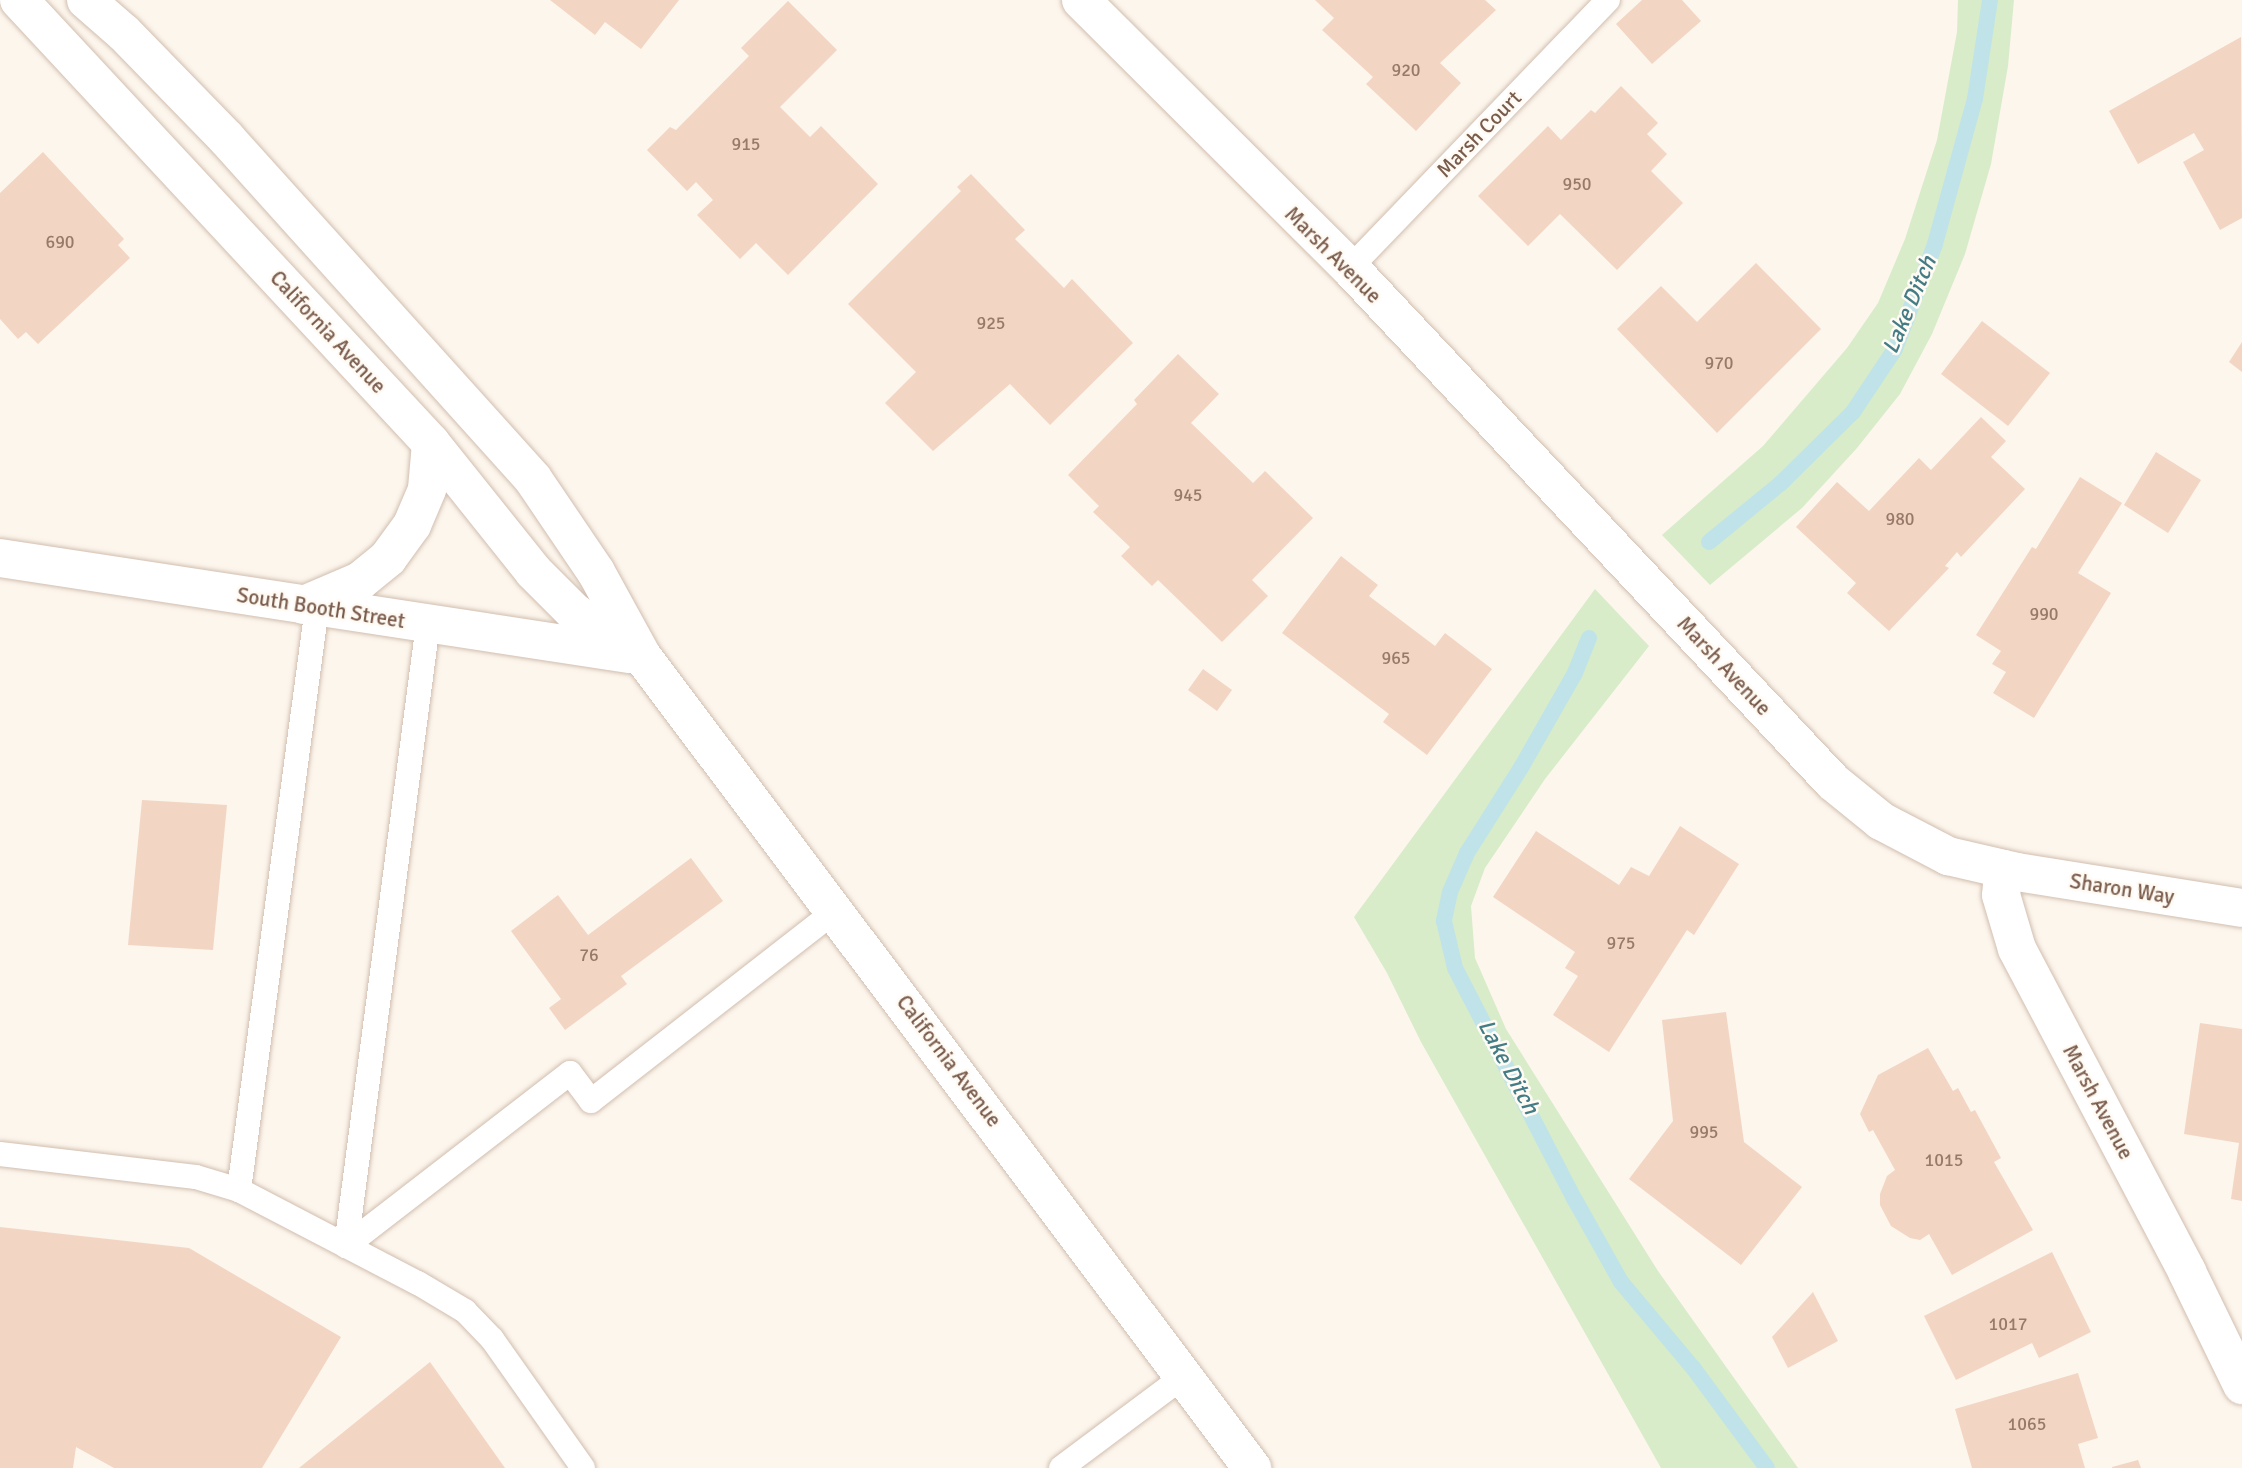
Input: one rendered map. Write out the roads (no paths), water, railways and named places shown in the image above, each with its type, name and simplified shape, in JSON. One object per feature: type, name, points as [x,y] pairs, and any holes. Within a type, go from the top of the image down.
[{"type":"main road","name":"California Avenue","points":[[19,0],[431,443],[533,571],[574,612],[642,656]]},
{"type":"main road","name":"California Avenue","points":[[86,0],[124,33],[228,139],[533,479],[596,572],[642,656],[1252,1468]]},
{"type":"main road","name":"Marsh Avenue","points":[[1081,0],[1350,268],[1833,782],[1881,821],[1948,856],[2003,869],[2001,895],[2017,949],[2187,1272],[2242,1385]]},
{"type":"main road","points":[[310,606],[360,581],[388,558],[412,525],[426,489],[431,443]]},
{"type":"main road","name":"South Booth Street","points":[[0,558],[642,656]]},
{"type":"main road","name":"Sharon Way","points":[[2003,869],[2242,908]]},
{"type":"lane","name":"Marsh Court","points":[[1350,268],[1608,0]]},
{"type":"lane","points":[[239,1190],[310,606]]},
{"type":"lane","points":[[346,1246],[428,624]]},
{"type":"lane","points":[[346,1246],[570,1073],[592,1101],[835,911]]},
{"type":"lane","points":[[0,1154],[196,1177],[239,1190],[346,1246],[465,1311],[492,1339],[583,1468]]},
{"type":"lane","points":[[1061,1468],[1184,1376]]},
{"type":"waterway","name":"Lake Ditch","points":[[1709,542],[1781,483],[1853,412],[1895,349],[1935,244],[1975,99],[1990,0]]},
{"type":"waterway","name":"Lake Ditch","points":[[1589,638],[1575,673],[1522,766],[1467,853],[1450,892],[1444,921],[1455,968],[1575,1200],[1621,1282],[1694,1369],[1767,1468]]}]
